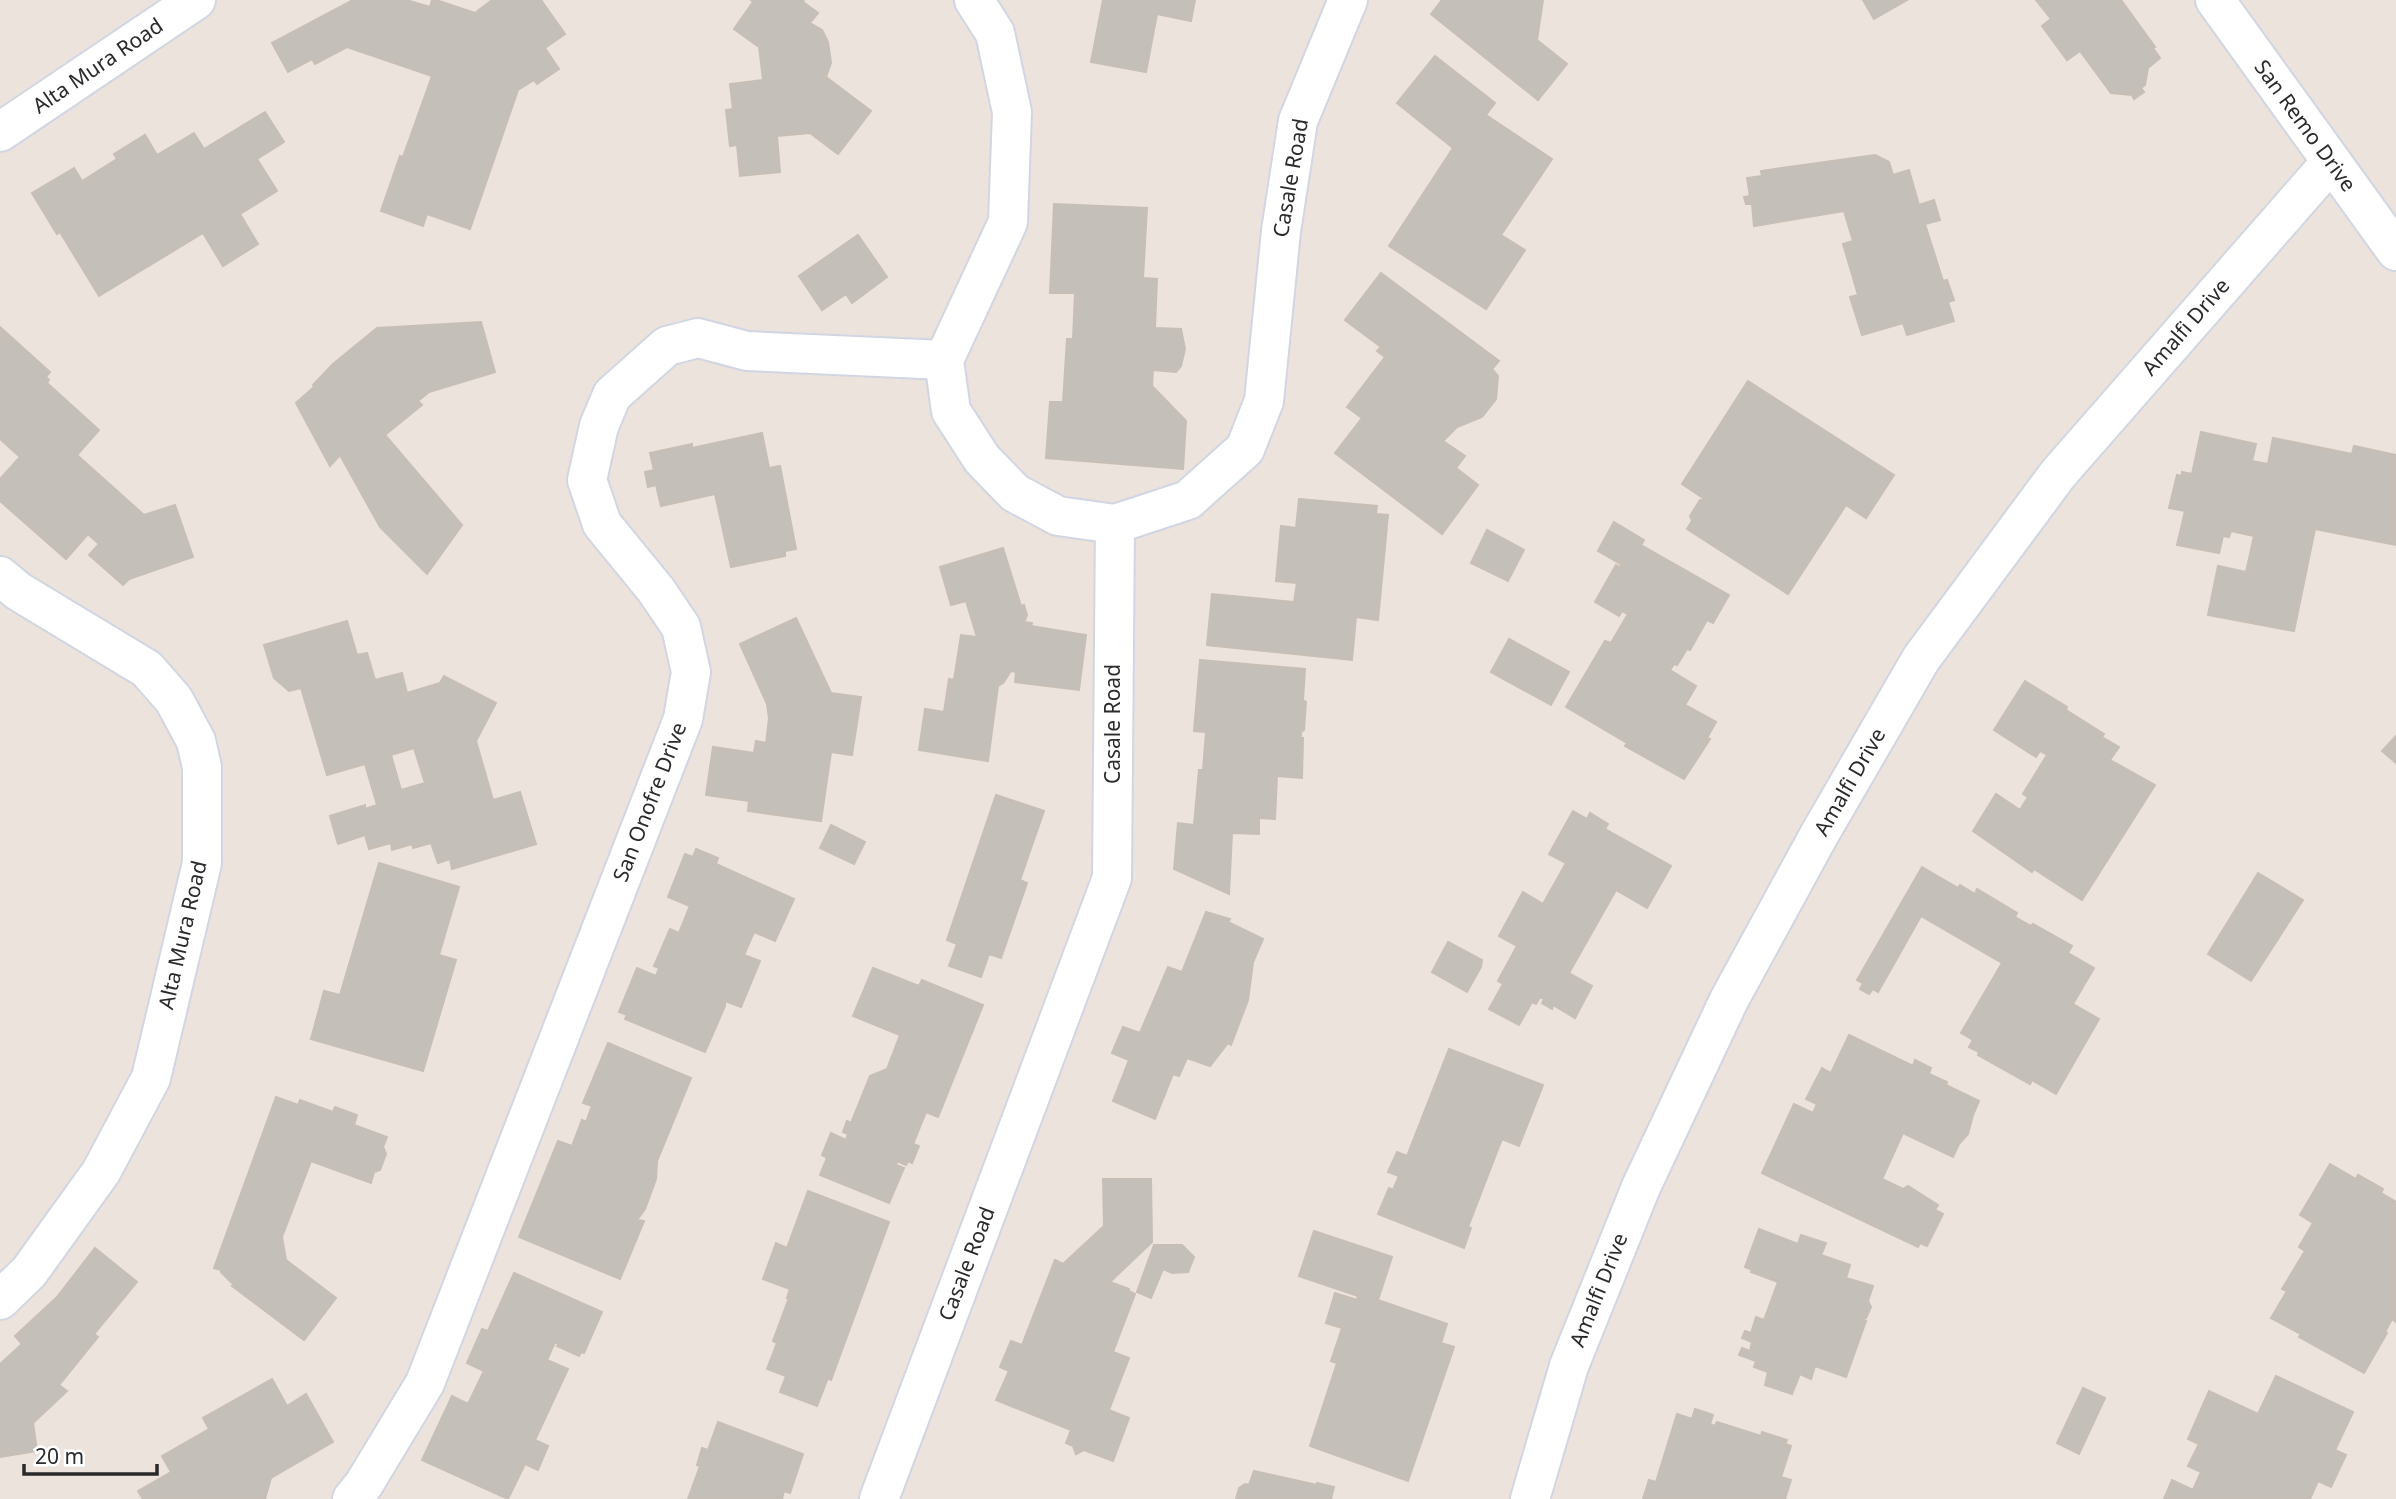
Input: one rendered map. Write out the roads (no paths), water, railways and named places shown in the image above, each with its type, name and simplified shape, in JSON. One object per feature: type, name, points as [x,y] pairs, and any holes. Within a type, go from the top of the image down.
[{"type":"street","name":"Alta Mura Road","points":[[0,132],[196,0]]},
{"type":"street","points":[[974,0],[995,33],[1012,112],[1007,222],[944,360],[951,411],[982,459],[1015,493],[1058,516],[1115,524]]},
{"type":"street","name":"Casale Road","points":[[879,1499],[1112,878],[1115,524],[1188,500],[1245,449],[1264,401],[1281,231],[1298,121],[1348,0]]},
{"type":"street","name":"San Remo Drive","points":[[2215,0],[2396,251]]},
{"type":"street","name":"Amalfi Drive","points":[[1530,1499],[1569,1366],[1647,1175],[1729,1000],[1819,835],[1921,659],[2058,474],[2331,162]]},
{"type":"street","name":"San Onofre Drive","points":[[352,1499],[364,1484],[425,1383],[683,719],[691,672],[681,627],[656,590],[602,524],[587,480],[599,426],[612,395],[667,346],[698,338],[747,351],[944,360]]},
{"type":"street","name":"Alta Mura Road","points":[[0,576],[18,591],[147,669],[174,700],[197,741],[202,766],[202,863],[150,1078],[101,1172],[29,1272],[0,1300]]}]
